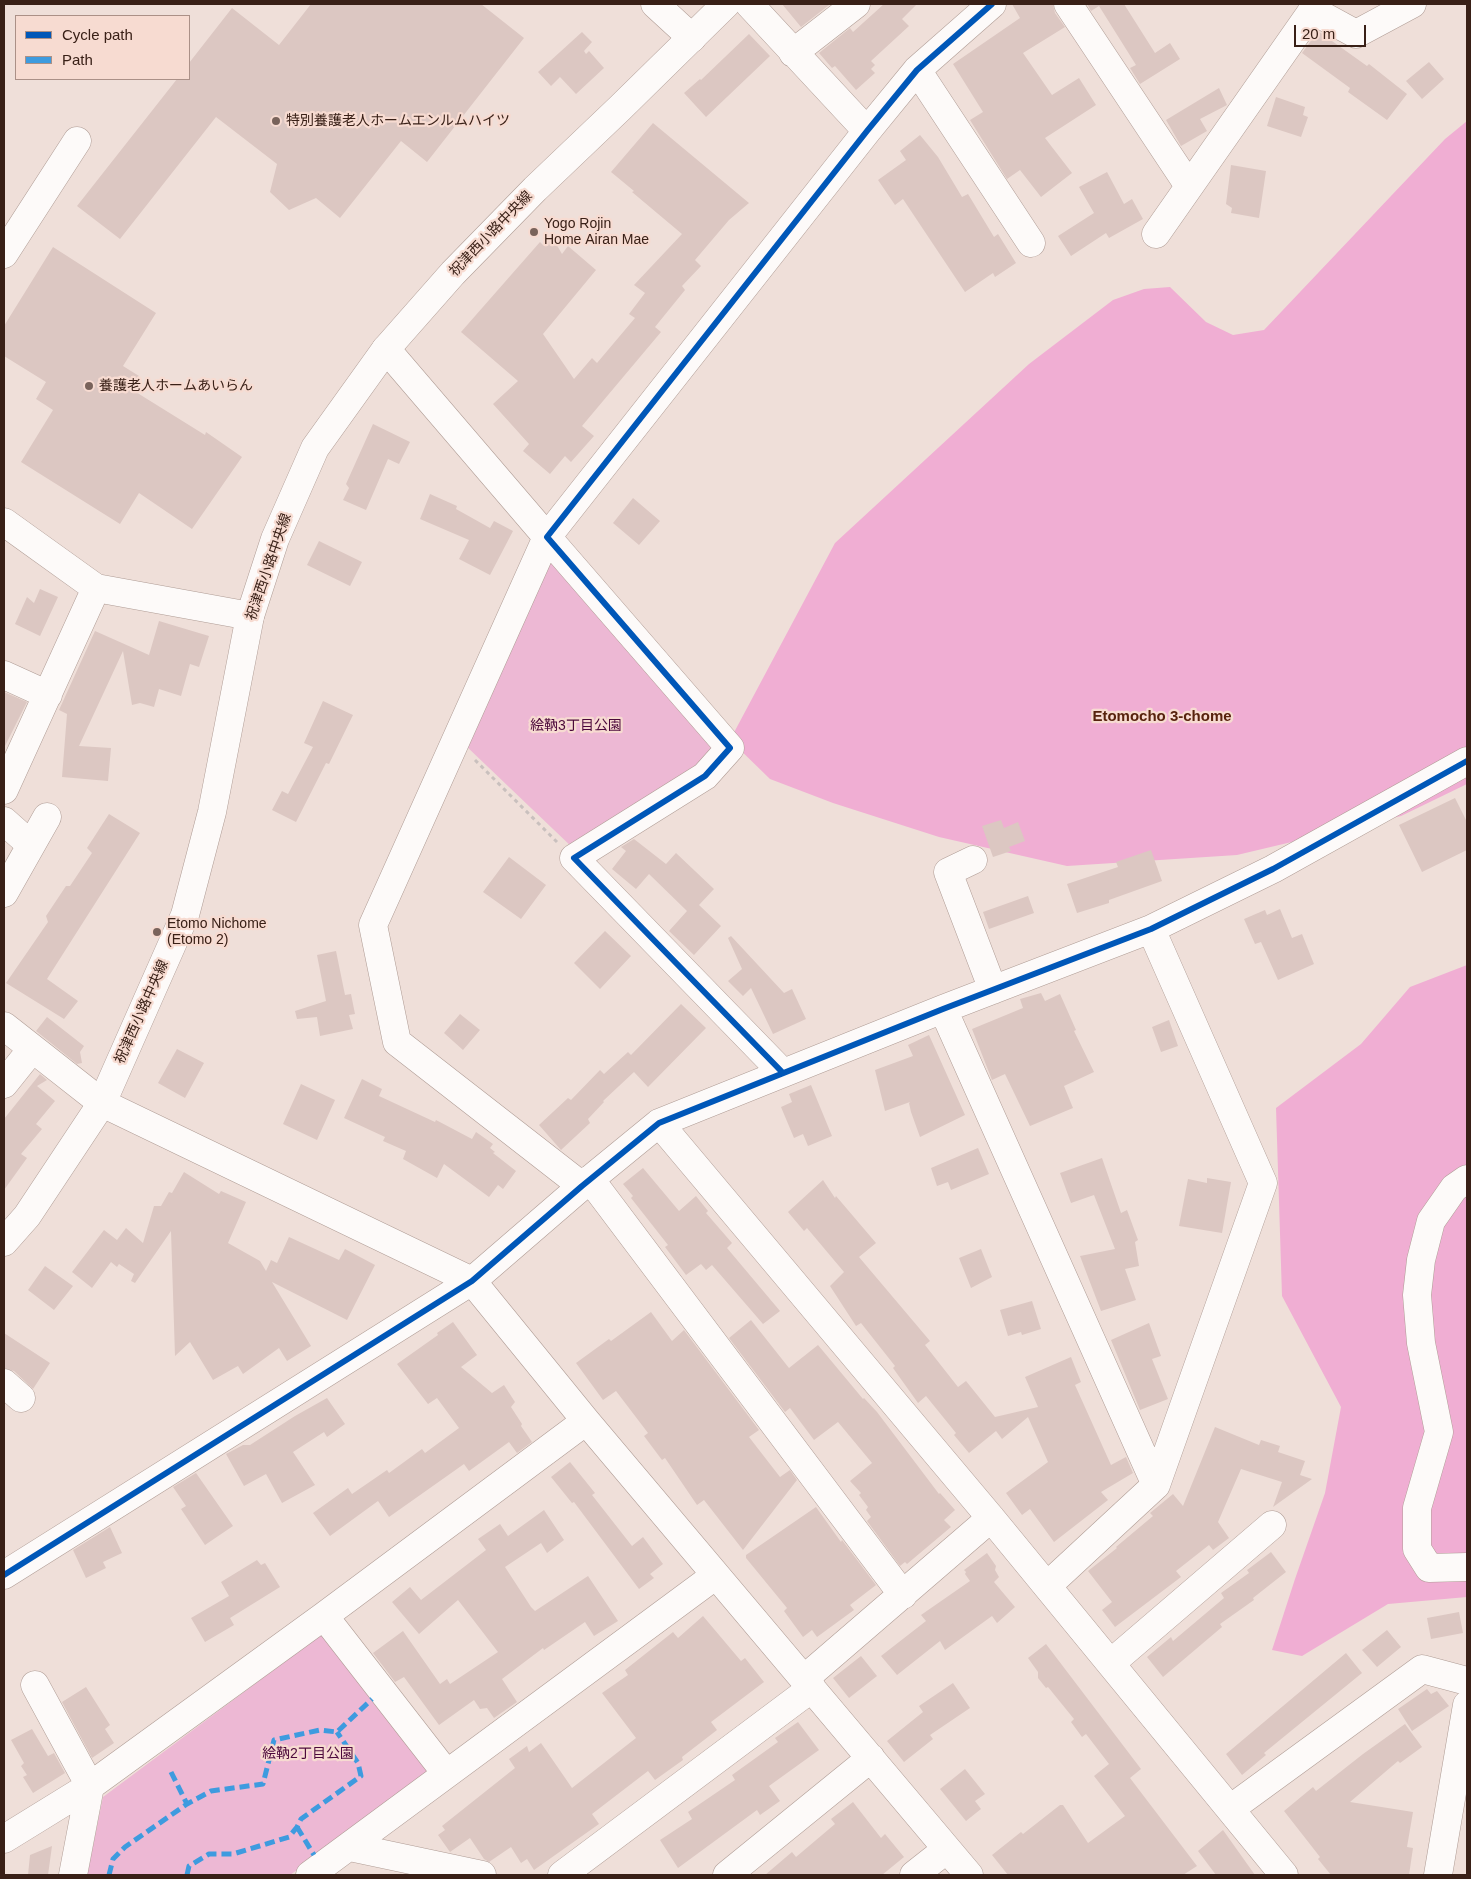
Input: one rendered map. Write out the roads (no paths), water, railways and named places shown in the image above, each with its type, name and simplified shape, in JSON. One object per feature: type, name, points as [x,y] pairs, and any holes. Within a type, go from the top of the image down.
[{"type":"street","points":[[655,4],[692,38]]},
{"type":"street","name":"祝津西小路中央線","points":[[4,1242],[27,1216],[102,1103],[185,915],[212,812],[250,616],[275,539],[315,448],[386,349],[453,273],[535,189],[726,4]]},
{"type":"street","points":[[749,4],[866,131]]},
{"type":"street","points":[[793,53],[856,4]]},
{"type":"street","points":[[903,1595],[586,1182],[397,1042],[373,925],[547,537],[866,131],[917,70],[992,4]]},
{"type":"street","points":[[1068,4],[1190,186]]},
{"type":"street","points":[[1156,234],[1314,7],[1356,34],[1412,4]]},
{"type":"street","points":[[917,70],[1031,243]]},
{"type":"street","points":[[4,254],[77,140]]},
{"type":"street","points":[[386,349],[730,748],[705,776],[574,858],[783,1073]]},
{"type":"street","points":[[4,522],[96,588],[250,616]]},
{"type":"street","points":[[4,790],[96,588]]},
{"type":"street","points":[[4,675],[48,695]]},
{"type":"street","points":[[4,1575],[472,1281],[586,1182],[659,1123],[943,1009],[1150,929],[1273,869],[1467,762]]},
{"type":"street","points":[[4,893],[48,817]]},
{"type":"street","points":[[4,821],[31,845]]},
{"type":"street","points":[[973,860],[948,872],[992,990]]},
{"type":"street","points":[[1046,1586],[1156,1485],[1262,1183],[1150,929]]},
{"type":"street","points":[[943,1009],[1156,1485]]},
{"type":"street","points":[[4,1026],[102,1103],[472,1281],[586,1421],[969,1875]]},
{"type":"street","points":[[4,1084],[32,1049]]},
{"type":"street","points":[[659,1123],[991,1518],[1284,1875]]},
{"type":"street","points":[[1467,1179],[1454,1188],[1431,1221],[1421,1260],[1417,1295],[1421,1342],[1439,1432],[1417,1508],[1417,1549],[1429,1568],[1467,1567]]},
{"type":"street","points":[[4,1839],[90,1786],[324,1616],[586,1421]]},
{"type":"street","points":[[562,1875],[808,1683],[903,1595],[991,1518]]},
{"type":"street","points":[[1111,1664],[1272,1525]]},
{"type":"street","points":[[310,1875],[716,1575]]},
{"type":"street","points":[[324,1616],[446,1774]]},
{"type":"street","points":[[1230,1809],[1422,1669],[1467,1681]]},
{"type":"street","points":[[35,1685],[90,1786],[73,1875]]},
{"type":"street","points":[[1438,1875],[1467,1705]]},
{"type":"street","points":[[726,1875],[871,1758]]},
{"type":"street","points":[[350,1847],[482,1875]]},
{"type":"street","points":[[914,1875],[947,1849]]},
{"type":"place","name":"特別養護老人ホームエンルムハイツ","points":[[276,121]]},
{"type":"place","name":"Yogo Rojin Home Airan Mae","points":[[534,232]]},
{"type":"place","name":"養護老人ホームあいらん","points":[[89,386]]},
{"type":"place","name":"Etomo Nichome (Etomo 2)","points":[[157,932]]},
{"type":"district","name":"Etomocho 3-chome","points":[[1162,717]]},
{"type":"park label","name":"絵靹3丁目公園","points":[[576,726]]},
{"type":"park label","name":"絵靹2丁目公園","points":[[308,1754]]}]
